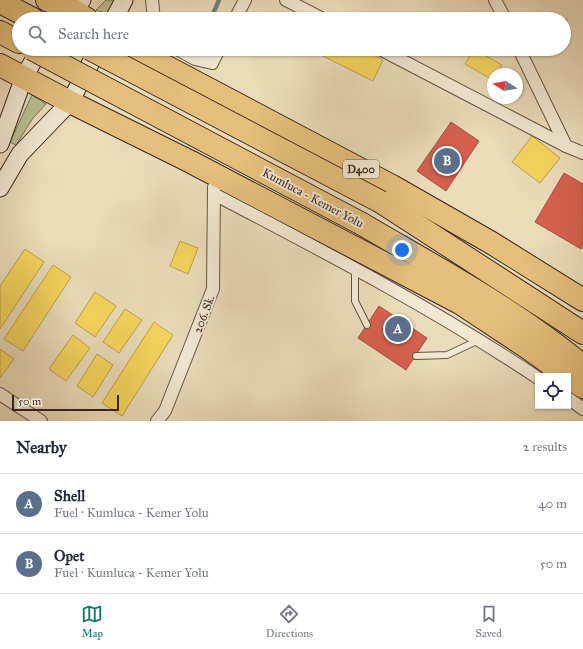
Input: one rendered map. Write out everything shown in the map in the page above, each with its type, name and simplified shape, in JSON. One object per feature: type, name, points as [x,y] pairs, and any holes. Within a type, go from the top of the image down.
[{"type":"highway","points":[[47,0],[77,12]]},
{"type":"highway","points":[[0,2],[19,12]]},
{"type":"highway","points":[[0,32],[12,38]]},
{"type":"highway","name":"Kumluca - Kemer Yolu","points":[[45,56],[362,224],[469,287],[554,342],[583,366]]},
{"type":"highway","name":"D400","points":[[103,56],[381,202],[583,333]]},
{"type":"highway","name":"D400","points":[[146,56],[392,186],[490,242],[583,300]]},
{"type":"highway","points":[[0,65],[70,102],[214,184],[460,303],[564,373]]},
{"type":"highway","points":[[571,378],[583,388]]},
{"type":"street","points":[[118,12],[124,0]]},
{"type":"street","points":[[152,0],[153,12]]},
{"type":"street","points":[[239,12],[245,0]]},
{"type":"street","points":[[286,0],[309,12]]},
{"type":"street","points":[[495,0],[501,12]]},
{"type":"street","points":[[20,154],[0,144],[24,77],[36,56]]},
{"type":"street","points":[[0,188],[20,154],[70,102],[94,56]]},
{"type":"street","points":[[188,56],[195,60],[212,63],[216,56]]},
{"type":"street","points":[[393,56],[566,146],[583,153]]},
{"type":"street","points":[[522,56],[566,146]]},
{"type":"street","points":[[214,184],[355,268],[480,339],[535,376]]},
{"type":"street","name":"206. Sk.","points":[[157,421],[165,411],[213,289],[214,184]]},
{"type":"street","points":[[3,398],[41,421]]},
{"type":"street","points":[[571,400],[583,408]]},
{"type":"lane","points":[[355,268],[355,301],[367,324]]},
{"type":"lane","points":[[416,356],[447,355],[480,339]]},
{"type":"green space","points":[[106,0],[115,0],[109,12],[96,10]]},
{"type":"green space","points":[[32,95],[46,104],[33,118],[16,145],[10,142]]},
{"type":"building: Homes","points":[[323,56],[375,56],[383,60],[373,81]]},
{"type":"building: Homes","points":[[470,56],[486,56],[502,65],[500,68],[487,68],[487,77],[465,64]]},
{"type":"building: Homes","points":[[532,136],[560,158],[540,183],[512,162]]},
{"type":"building: Homes","points":[[180,241],[198,248],[188,274],[170,266]]},
{"type":"building: Homes","points":[[25,249],[44,262],[0,329],[0,286]]},
{"type":"building: Homes","points":[[53,265],[71,277],[23,351],[4,339]]},
{"type":"building: Homes","points":[[95,292],[116,306],[95,337],[75,323]]},
{"type":"building: Homes","points":[[125,309],[142,320],[119,353],[103,342]]},
{"type":"building: Homes","points":[[154,322],[173,335],[122,416],[102,403]]},
{"type":"building: Homes","points":[[73,335],[90,348],[66,381],[49,369]]},
{"type":"building: Homes","points":[[0,349],[14,359],[0,378]]},
{"type":"building: Homes","points":[[97,354],[113,365],[93,397],[77,386]]},
{"type":"building: Shops","points":[[451,122],[479,141],[446,191],[417,171]]},
{"type":"building: Shops","points":[[564,173],[583,184],[583,246],[581,249],[535,222]]},
{"type":"building: Shops","points":[[379,306],[427,338],[406,370],[358,338]]},
{"type":"waterway","points":[[214,12],[219,0]]},
{"type":"place","name":"Opet","points":[[447,161]]},
{"type":"place","name":"Shell","points":[[398,329]]}]
